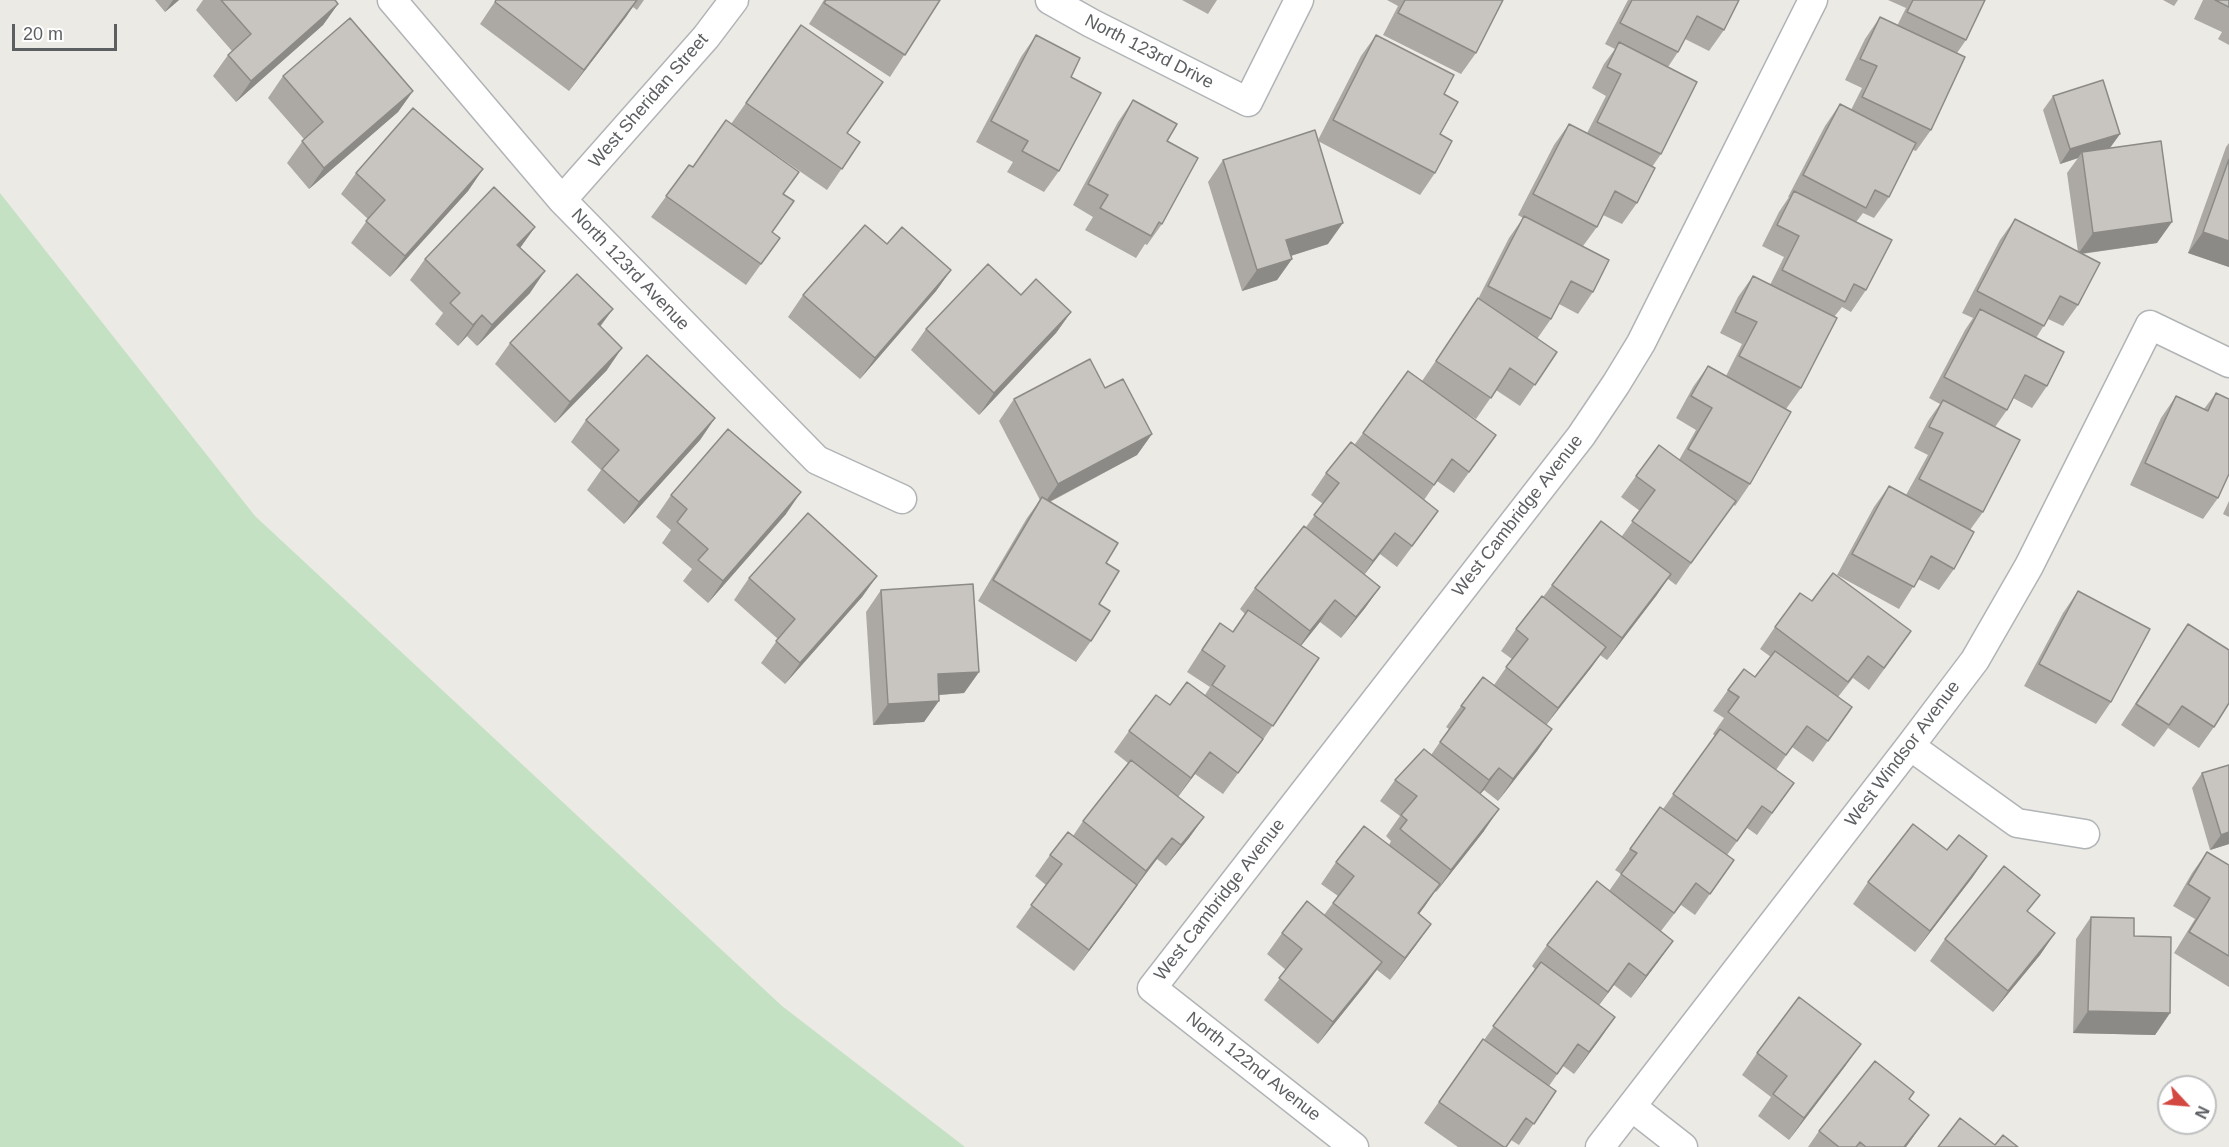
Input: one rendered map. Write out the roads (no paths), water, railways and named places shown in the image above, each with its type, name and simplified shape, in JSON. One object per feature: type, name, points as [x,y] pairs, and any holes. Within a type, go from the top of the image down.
[{"type":"street","name":"North 123rd Avenue","points":[[392,0],[562,200],[817,460],[902,499]]},
{"type":"street","name":"West Sheridan Street","points":[[562,200],[706,37],[734,0]]},
{"type":"street","name":"North 123rd Drive","points":[[1050,0],[1248,102],[1299,0]]},
{"type":"street","name":"West Cambridge Avenue","points":[[1152,988],[1581,436],[1616,384],[1641,343],[1813,0]]},
{"type":"street","name":"West Windsor Avenue","points":[[1600,1147],[1975,660],[2005,611],[2150,325],[2229,363]]},
{"type":"street","points":[[1910,747],[2017,824],[2085,834]]},
{"type":"street","name":"North 122nd Avenue","points":[[1152,988],[1354,1147]]},
{"type":"street","points":[[1632,1107],[1683,1147]]}]
